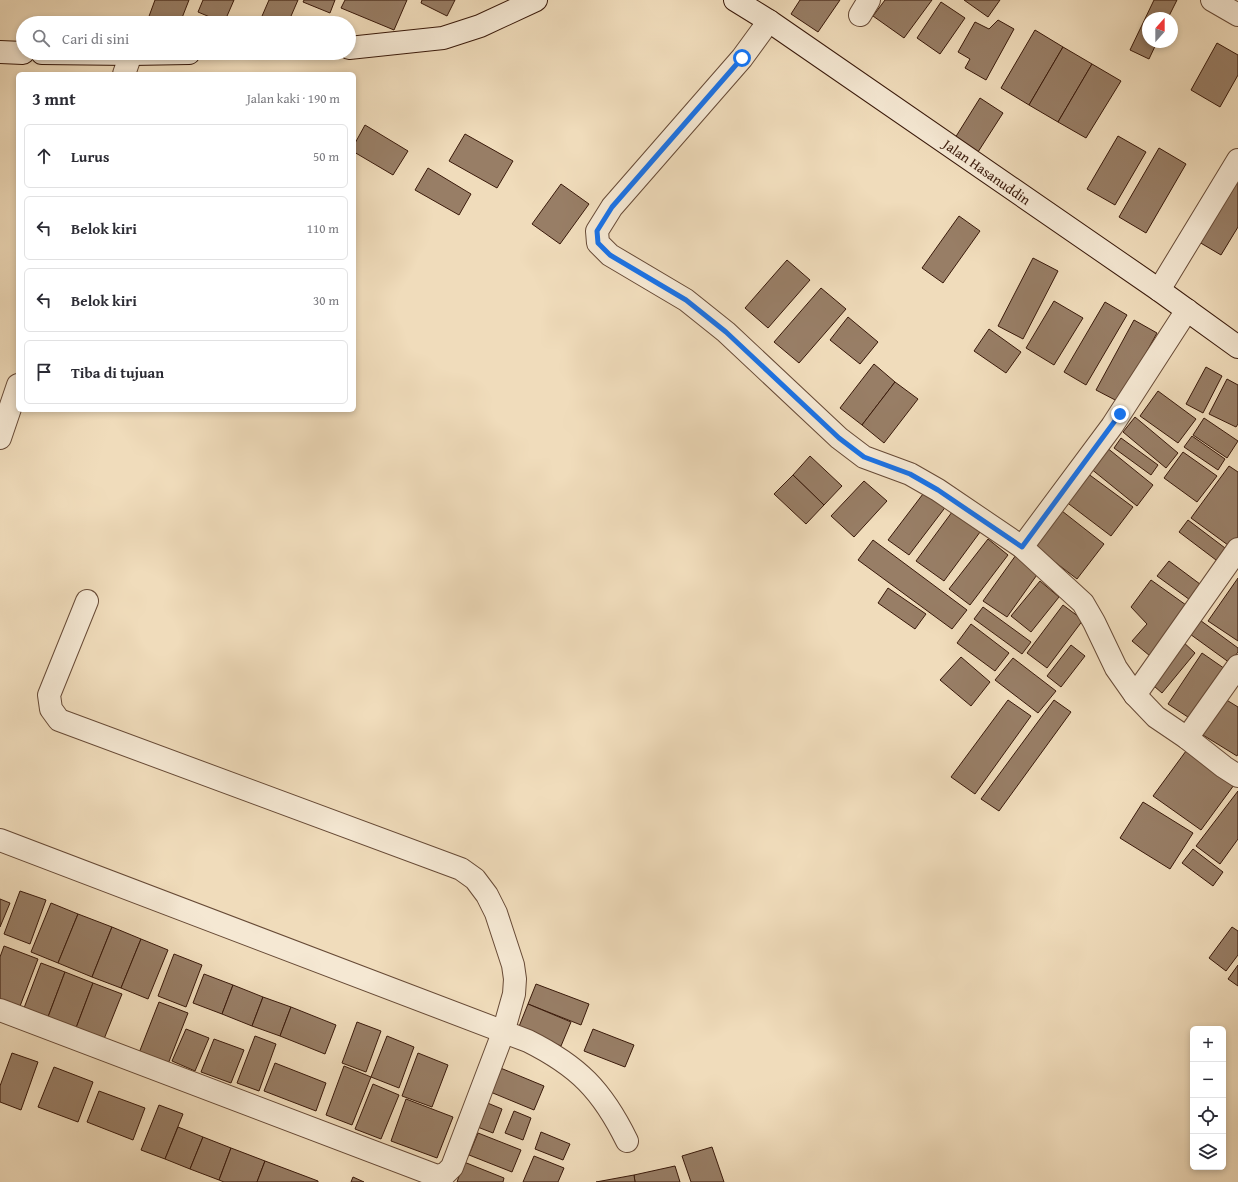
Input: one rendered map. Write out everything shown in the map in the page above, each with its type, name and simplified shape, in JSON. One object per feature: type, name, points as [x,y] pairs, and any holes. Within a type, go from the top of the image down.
[{"type":"street","points":[[356,47],[443,38],[480,26],[536,0]]},
{"type":"street","name":"Jalan Hasanuddin","points":[[735,0],[1187,310],[1238,347]]},
{"type":"street","points":[[1212,0],[1238,15]]},
{"type":"street","points":[[769,22],[742,58],[612,207],[597,231],[598,243],[610,255],[686,300],[726,332],[839,438],[864,457],[910,474],[938,490],[1022,547],[1083,603],[1094,622],[1116,668],[1135,695],[1156,717],[1238,776]]},
{"type":"street","points":[[0,52],[16,53]]},
{"type":"street","points":[[96,60],[127,64],[150,60]]},
{"type":"street","points":[[1158,290],[1238,160]]},
{"type":"street","points":[[1022,547],[1112,426],[1187,310]]},
{"type":"street","points":[[0,438],[16,391]]},
{"type":"street","points":[[1135,695],[1238,549]]},
{"type":"street","points":[[0,1010],[437,1176],[445,1174],[452,1167],[503,1033],[514,994],[515,979],[513,965],[496,913],[490,901],[475,879],[461,869],[59,720],[51,709],[49,695],[87,601]]},
{"type":"street","points":[[1187,738],[1238,666]]},
{"type":"street","points":[[0,840],[543,1048],[562,1059],[594,1088],[615,1117],[627,1141]]},
{"type":"building","points":[[155,0],[189,0],[183,16],[149,16]]},
{"type":"building","points":[[203,0],[234,0],[227,16],[207,16],[198,12]]},
{"type":"building","points":[[269,0],[298,0],[291,16],[262,16]]},
{"type":"building","points":[[304,0],[335,0],[330,13],[303,2]]},
{"type":"building","points":[[345,0],[407,0],[394,30],[341,8]]},
{"type":"building","points":[[422,0],[455,0],[447,16],[421,3]]},
{"type":"building","points":[[800,0],[840,0],[818,32],[791,14]]},
{"type":"building","points":[[885,0],[932,0],[904,38],[873,16]]},
{"type":"building","points":[[964,0],[1000,0],[988,17]]},
{"type":"building","points":[[1154,0],[1177,0],[1171,12],[1148,12]]},
{"type":"building","points":[[941,2],[965,18],[940,54],[917,38]]},
{"type":"building","points":[[998,20],[1014,29],[986,80],[965,68],[970,59],[958,52],[975,22],[989,29]]},
{"type":"building","points":[[1142,25],[1142,48],[1154,48],[1149,59],[1130,50]]},
{"type":"building","points":[[1035,30],[1063,47],[1029,105],[1001,88]]},
{"type":"building","points":[[1217,43],[1238,55],[1238,75],[1220,107],[1191,90]]},
{"type":"building","points":[[1063,47],[1092,64],[1058,122],[1029,105]]},
{"type":"building","points":[[1092,64],[1121,81],[1086,138],[1058,122]]},
{"type":"building","points":[[980,98],[1003,113],[978,152],[955,138]]},
{"type":"building","points":[[365,125],[408,151],[393,175],[356,153],[356,141]]},
{"type":"building","points":[[465,134],[513,161],[497,188],[449,161]]},
{"type":"building","points":[[1118,136],[1146,152],[1115,205],[1087,189]]},
{"type":"building","points":[[1159,148],[1186,164],[1146,233],[1119,217]]},
{"type":"building","points":[[428,168],[471,194],[459,215],[415,190]]},
{"type":"building","points":[[1238,177],[1238,227],[1221,255],[1199,242]]},
{"type":"building","points":[[561,184],[589,204],[560,244],[532,224]]},
{"type":"building","points":[[959,216],[980,231],[943,283],[922,268]]},
{"type":"building","points":[[1033,258],[1058,271],[1023,339],[998,326]]},
{"type":"building","points":[[787,260],[810,280],[768,328],[745,308]]},
{"type":"building","points":[[821,288],[846,309],[799,363],[774,342]]},
{"type":"building","points":[[1054,301],[1083,318],[1054,365],[1026,348]]},
{"type":"building","points":[[1105,302],[1127,315],[1086,385],[1064,372]]},
{"type":"building","points":[[848,317],[878,342],[860,364],[830,340]]},
{"type":"building","points":[[1134,320],[1157,333],[1119,402],[1096,390]]},
{"type":"building","points":[[989,329],[1021,352],[1006,373],[974,351]]},
{"type":"building","points":[[874,364],[895,382],[862,425],[840,408]]},
{"type":"building","points":[[1206,367],[1222,376],[1203,413],[1186,404]]},
{"type":"building","points":[[1227,379],[1238,385],[1238,424],[1236,427],[1209,414]]},
{"type":"building","points":[[895,382],[918,399],[884,443],[862,425]]},
{"type":"building","points":[[1158,391],[1196,419],[1178,443],[1140,416]]},
{"type":"building","points":[[1135,417],[1178,453],[1166,468],[1123,432]]},
{"type":"building","points":[[1204,418],[1238,441],[1227,458],[1193,435]]},
{"type":"building","points":[[1192,436],[1225,459],[1218,470],[1184,447]]},
{"type":"building","points":[[1121,438],[1158,465],[1151,475],[1114,448]]},
{"type":"building","points":[[1106,447],[1153,485],[1137,506],[1090,468]]},
{"type":"building","points":[[1183,452],[1217,476],[1197,502],[1164,478]]},
{"type":"building","points":[[810,456],[842,486],[824,505],[793,475]]},
{"type":"building","points":[[1229,466],[1238,472],[1238,540],[1232,548],[1191,518]]},
{"type":"building","points":[[1087,473],[1133,507],[1111,536],[1065,501]]},
{"type":"building","points":[[793,475],[824,505],[806,524],[774,494]]},
{"type":"building","points":[[864,481],[887,501],[854,537],[831,516]]},
{"type":"building","points":[[926,490],[947,505],[909,555],[888,540]]},
{"type":"building","points":[[955,508],[983,528],[944,581],[916,561]]},
{"type":"building","points":[[1062,511],[1104,544],[1077,579],[1034,546]]},
{"type":"building","points":[[1188,520],[1229,551],[1220,563],[1179,532]]},
{"type":"building","points":[[988,539],[1008,555],[970,605],[949,589]]},
{"type":"building","points":[[873,540],[967,610],[952,629],[858,560]]},
{"type":"building","points":[[1016,555],[1039,572],[1007,617],[983,601]]},
{"type":"building","points":[[1169,561],[1208,590],[1197,605],[1157,576]]},
{"type":"building","points":[[1238,578],[1238,641],[1208,621]]},
{"type":"building","points":[[1151,580],[1193,610],[1156,661],[1132,641],[1147,624],[1131,607]]},
{"type":"building","points":[[1040,581],[1059,597],[1031,632],[1011,616]]},
{"type":"building","points":[[888,588],[926,614],[915,629],[878,603]]},
{"type":"building","points":[[1063,605],[1083,620],[1047,668],[1027,653]]},
{"type":"building","points":[[983,607],[1031,642],[1022,654],[974,619]]},
{"type":"building","points":[[1193,615],[1238,648],[1238,652],[1230,663],[1183,629]]},
{"type":"building","points":[[971,624],[1009,653],[995,671],[957,643]]},
{"type":"building","points":[[1181,640],[1195,653],[1162,693],[1147,680]]},
{"type":"building","points":[[1071,645],[1085,656],[1061,687],[1047,676]]},
{"type":"building","points":[[1202,653],[1228,671],[1194,721],[1168,704]]},
{"type":"building","points":[[961,657],[990,682],[971,706],[940,680]]},
{"type":"building","points":[[1013,658],[1056,691],[1038,713],[995,680]]},
{"type":"building","points":[[1220,696],[1238,707],[1237,756],[1198,732]]},
{"type":"building","points":[[1008,700],[1031,716],[975,794],[951,777]]},
{"type":"building","points":[[1054,700],[1071,712],[999,811],[981,799]]},
{"type":"building","points":[[1186,751],[1234,785],[1201,830],[1153,796]]},
{"type":"building","points":[[1238,791],[1238,839],[1220,864],[1196,846]]},
{"type":"building","points":[[1143,802],[1193,833],[1170,869],[1120,838]]},
{"type":"building","points":[[1193,849],[1223,872],[1213,886],[1182,863]]},
{"type":"building","points":[[20,891],[46,900],[30,944],[4,934]]},
{"type":"building","points":[[0,899],[10,903],[0,927]]},
{"type":"building","points":[[51,903],[78,914],[58,963],[31,952]]},
{"type":"building","points":[[78,914],[112,927],[92,977],[58,963]]},
{"type":"building","points":[[112,927],[141,939],[121,988],[92,977]]},
{"type":"building","points":[[1232,927],[1238,931],[1238,955],[1226,971],[1209,958]]},
{"type":"building","points":[[141,939],[168,950],[148,999],[121,988]]},
{"type":"building","points":[[4,946],[38,959],[17,1014],[0,1008],[0,957]]},
{"type":"building","points":[[174,954],[202,965],[186,1007],[158,996]]},
{"type":"building","points":[[41,963],[65,972],[48,1017],[24,1008]]},
{"type":"building","points":[[1238,965],[1238,986],[1228,979]]},
{"type":"building","points":[[65,972],[93,983],[76,1028],[48,1017]]},
{"type":"building","points":[[204,974],[233,985],[222,1014],[193,1003]]},
{"type":"building","points":[[93,983],[122,994],[104,1039],[76,1028]]},
{"type":"building","points":[[536,984],[589,1004],[581,1025],[528,1004]]},
{"type":"building","points":[[233,985],[263,997],[252,1026],[222,1014]]},
{"type":"building","points":[[263,997],[291,1007],[280,1036],[252,1026]]},
{"type":"building","points":[[159,1002],[188,1013],[168,1064],[139,1053]]},
{"type":"building","points":[[528,1004],[571,1022],[561,1046],[518,1029]]},
{"type":"building","points":[[291,1007],[336,1025],[325,1054],[280,1036]]},
{"type":"building","points":[[357,1022],[381,1031],[366,1072],[342,1063]]},
{"type":"building","points":[[186,1029],[209,1038],[195,1071],[172,1061]]},
{"type":"building","points":[[593,1029],[634,1045],[625,1067],[584,1051]]},
{"type":"building","points":[[255,1036],[276,1044],[259,1091],[237,1083]]},
{"type":"building","points":[[387,1036],[414,1047],[399,1088],[371,1077]]},
{"type":"building","points":[[214,1039],[244,1050],[231,1083],[201,1072]]},
{"type":"building","points":[[12,1053],[38,1062],[21,1110],[0,1102],[0,1086]]},
{"type":"building","points":[[418,1053],[448,1065],[432,1107],[402,1096]]},
{"type":"building","points":[[275,1063],[326,1083],[316,1111],[264,1091]]},
{"type":"building","points":[[344,1066],[371,1077],[352,1125],[326,1115]]},
{"type":"building","points":[[54,1067],[93,1082],[78,1122],[38,1107]]},
{"type":"building","points":[[498,1067],[544,1086],[534,1110],[488,1091]]},
{"type":"building","points":[[373,1084],[399,1095],[381,1139],[355,1129]]},
{"type":"building","points":[[99,1091],[145,1108],[133,1140],[87,1122]]},
{"type":"building","points":[[406,1099],[453,1117],[437,1158],[391,1141]]},
{"type":"building","points":[[485,1102],[502,1109],[493,1133],[475,1126]]},
{"type":"building","points":[[159,1105],[183,1114],[165,1159],[141,1150]]},
{"type":"building","points":[[514,1111],[531,1118],[523,1140],[505,1133]]},
{"type":"building","points":[[178,1127],[203,1137],[190,1169],[165,1159]]},
{"type":"building","points":[[541,1132],[570,1144],[563,1160],[535,1149]]},
{"type":"building","points":[[478,1133],[521,1150],[512,1172],[469,1155]]},
{"type":"building","points":[[203,1137],[231,1148],[219,1180],[190,1169]]},
{"type":"building","points":[[712,1147],[724,1182],[691,1182],[682,1156]]},
{"type":"building","points":[[231,1148],[265,1161],[257,1182],[224,1182],[219,1180]]},
{"type":"building","points":[[534,1156],[564,1168],[558,1182],[523,1182]]},
{"type":"building","points":[[265,1161],[318,1181],[318,1182],[257,1182]]},
{"type":"building","points":[[464,1162],[504,1178],[503,1182],[457,1182]]},
{"type":"building","points":[[675,1166],[680,1182],[635,1182],[634,1175]]},
{"type":"building","points":[[634,1175],[635,1182],[596,1182]]},
{"type":"building","points":[[353,1177],[364,1182],[351,1182]]},
{"type":"route","points":[[742,58],[612,207],[597,231],[598,243],[610,255],[686,300],[726,332],[839,438],[864,457],[910,474],[938,490],[1022,547],[1120,414]]}]
